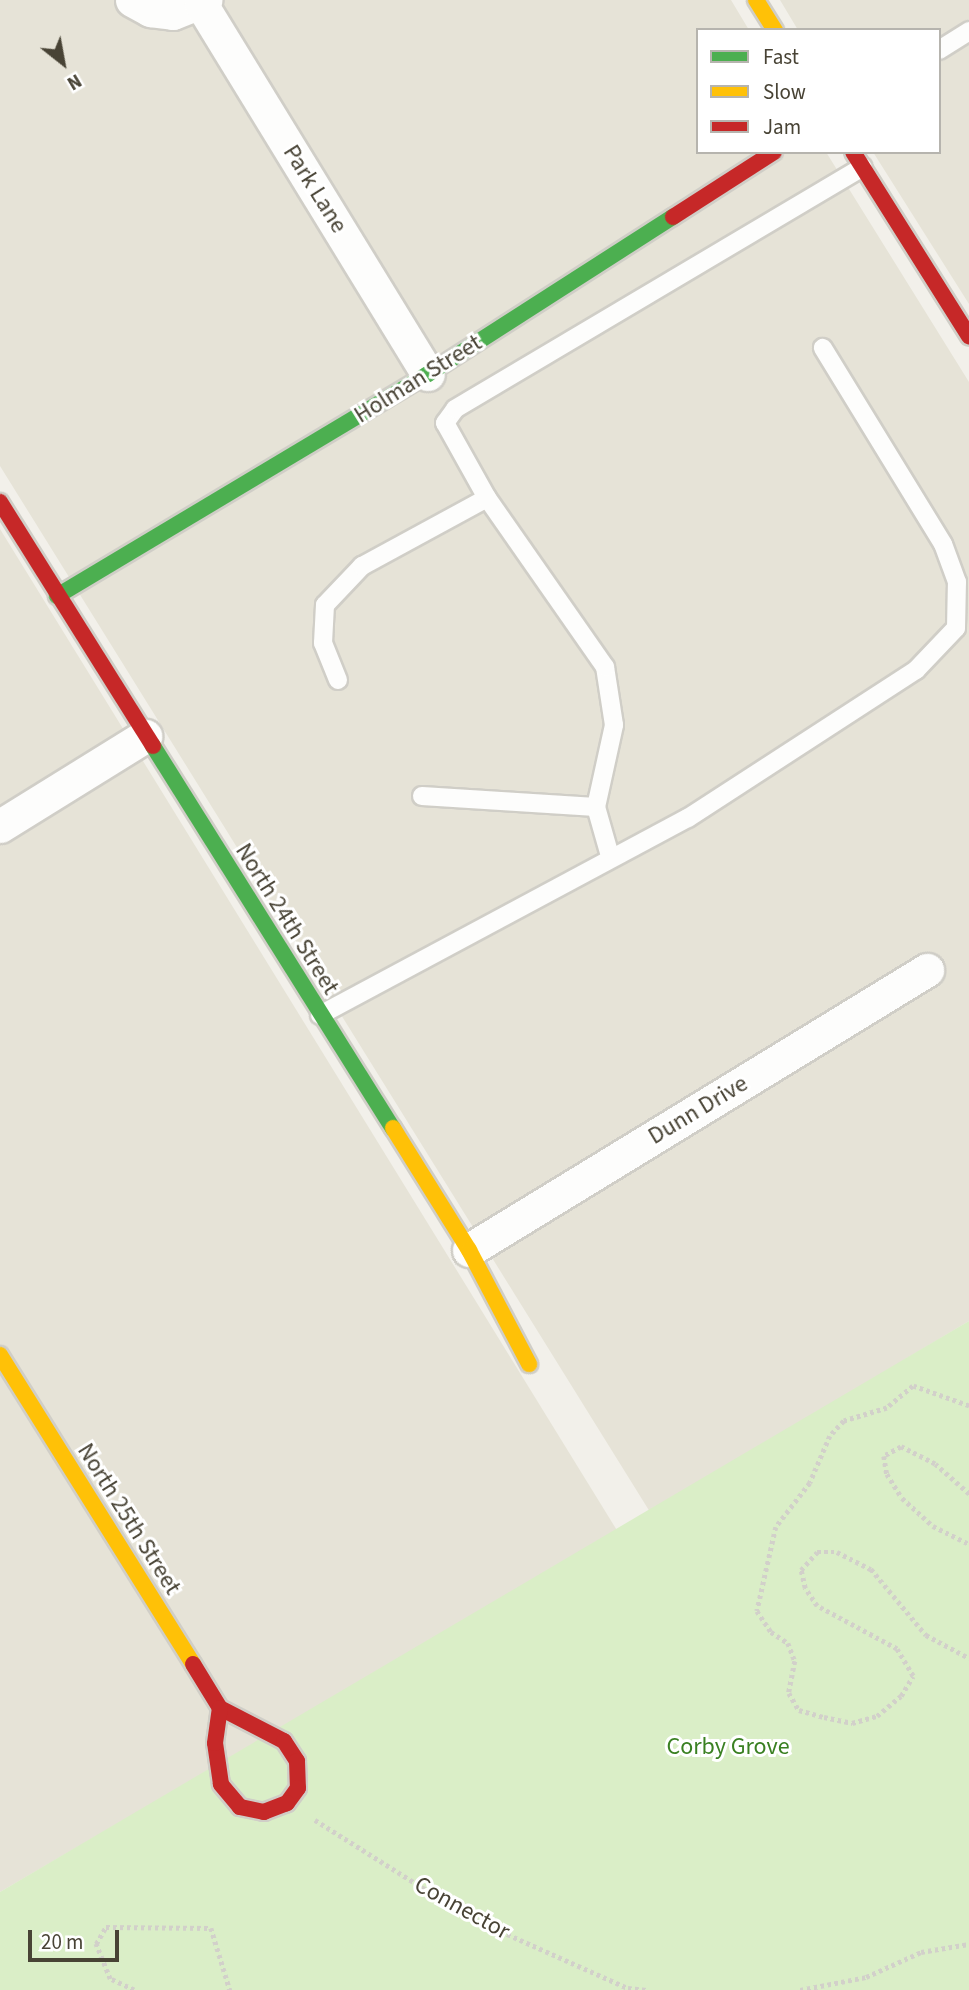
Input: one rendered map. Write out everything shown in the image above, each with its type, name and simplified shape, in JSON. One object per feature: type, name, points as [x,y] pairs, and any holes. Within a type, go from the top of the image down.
[{"type":"street","name":"Park Lane","points":[[132,0],[165,13],[204,2],[428,374]]},
{"type":"street","points":[[755,0],[774,28]]},
{"type":"street","name":"Holman Street","points":[[57,596],[428,374],[771,154]]},
{"type":"street","points":[[857,160],[967,327]]},
{"type":"street","name":"North 24th Street","points":[[0,502],[469,1250],[528,1364]]},
{"type":"street","points":[[0,827],[145,736]]},
{"type":"street","name":"Dunn Drive","points":[[469,1250],[927,970]]},
{"type":"street","name":"North 25th Street","points":[[0,1355],[220,1708]]},
{"type":"street","points":[[220,1708],[284,1741],[297,1761],[298,1787],[287,1803],[264,1812],[240,1807],[221,1784],[215,1743],[220,1708]]},
{"type":"lane","points":[[941,49],[969,31]]},
{"type":"lane","points":[[610,856],[596,807],[614,725],[605,667],[487,498],[445,423],[454,409],[857,160]]},
{"type":"lane","points":[[320,1015],[578,879],[610,856],[688,818],[916,670],[956,628],[957,582],[943,544],[823,348]]},
{"type":"lane","points":[[338,680],[323,643],[325,605],[362,566],[487,498]]},
{"type":"lane","points":[[422,796],[596,807]]},
{"type":"path","points":[[969,1406],[913,1386],[887,1408],[844,1421],[830,1436],[810,1483],[776,1527],[757,1611],[771,1632],[788,1643],[795,1661],[789,1693],[799,1710],[824,1717],[852,1723],[877,1716],[901,1696],[913,1676],[897,1649],[817,1606],[805,1588],[801,1570],[817,1552],[837,1552],[872,1569],[926,1635],[969,1658]]},
{"type":"path","points":[[969,1494],[935,1464],[901,1447],[884,1456],[887,1474],[902,1499],[933,1527],[969,1544]]},
{"type":"path","name":"Connector","points":[[287,1803],[469,1917],[628,1988],[647,1990]]},
{"type":"path","points":[[134,1990],[110,1979],[96,1944],[106,1927],[211,1928],[230,1990]]},
{"type":"path","points":[[800,1990],[866,1977],[920,1952],[969,1944]]},
{"type":"shaded area","points":[[0,0],[731,0],[748,28],[696,28],[696,154],[827,154],[969,382],[969,1321],[650,1512],[0,466]]},
{"type":"shaded area","points":[[780,0],[969,0],[969,304],[874,154],[941,154],[941,28],[797,28]]},
{"type":"shaded area","points":[[0,529],[618,1532],[0,1892]]},
{"type":"green space","name":"Corby Grove","points":[[969,1321],[969,1990],[0,1990],[0,1892]]},
{"type":"traffic: fast","points":[[57,596],[428,374],[673,217]]},
{"type":"traffic: fast","points":[[153,746],[393,1128]]},
{"type":"traffic: slow","points":[[756,0],[774,28]]},
{"type":"traffic: slow","points":[[393,1128],[469,1250],[529,1364]]},
{"type":"traffic: slow","points":[[0,1355],[193,1664]]},
{"type":"traffic: jam","points":[[673,217],[771,154]]},
{"type":"traffic: jam","points":[[854,154],[969,336]]},
{"type":"traffic: jam","points":[[0,502],[153,746]]},
{"type":"traffic: jam","points":[[193,1664],[220,1708],[284,1741],[297,1761],[298,1788],[287,1803],[264,1812],[240,1807],[221,1784],[215,1743],[220,1708]]}]
